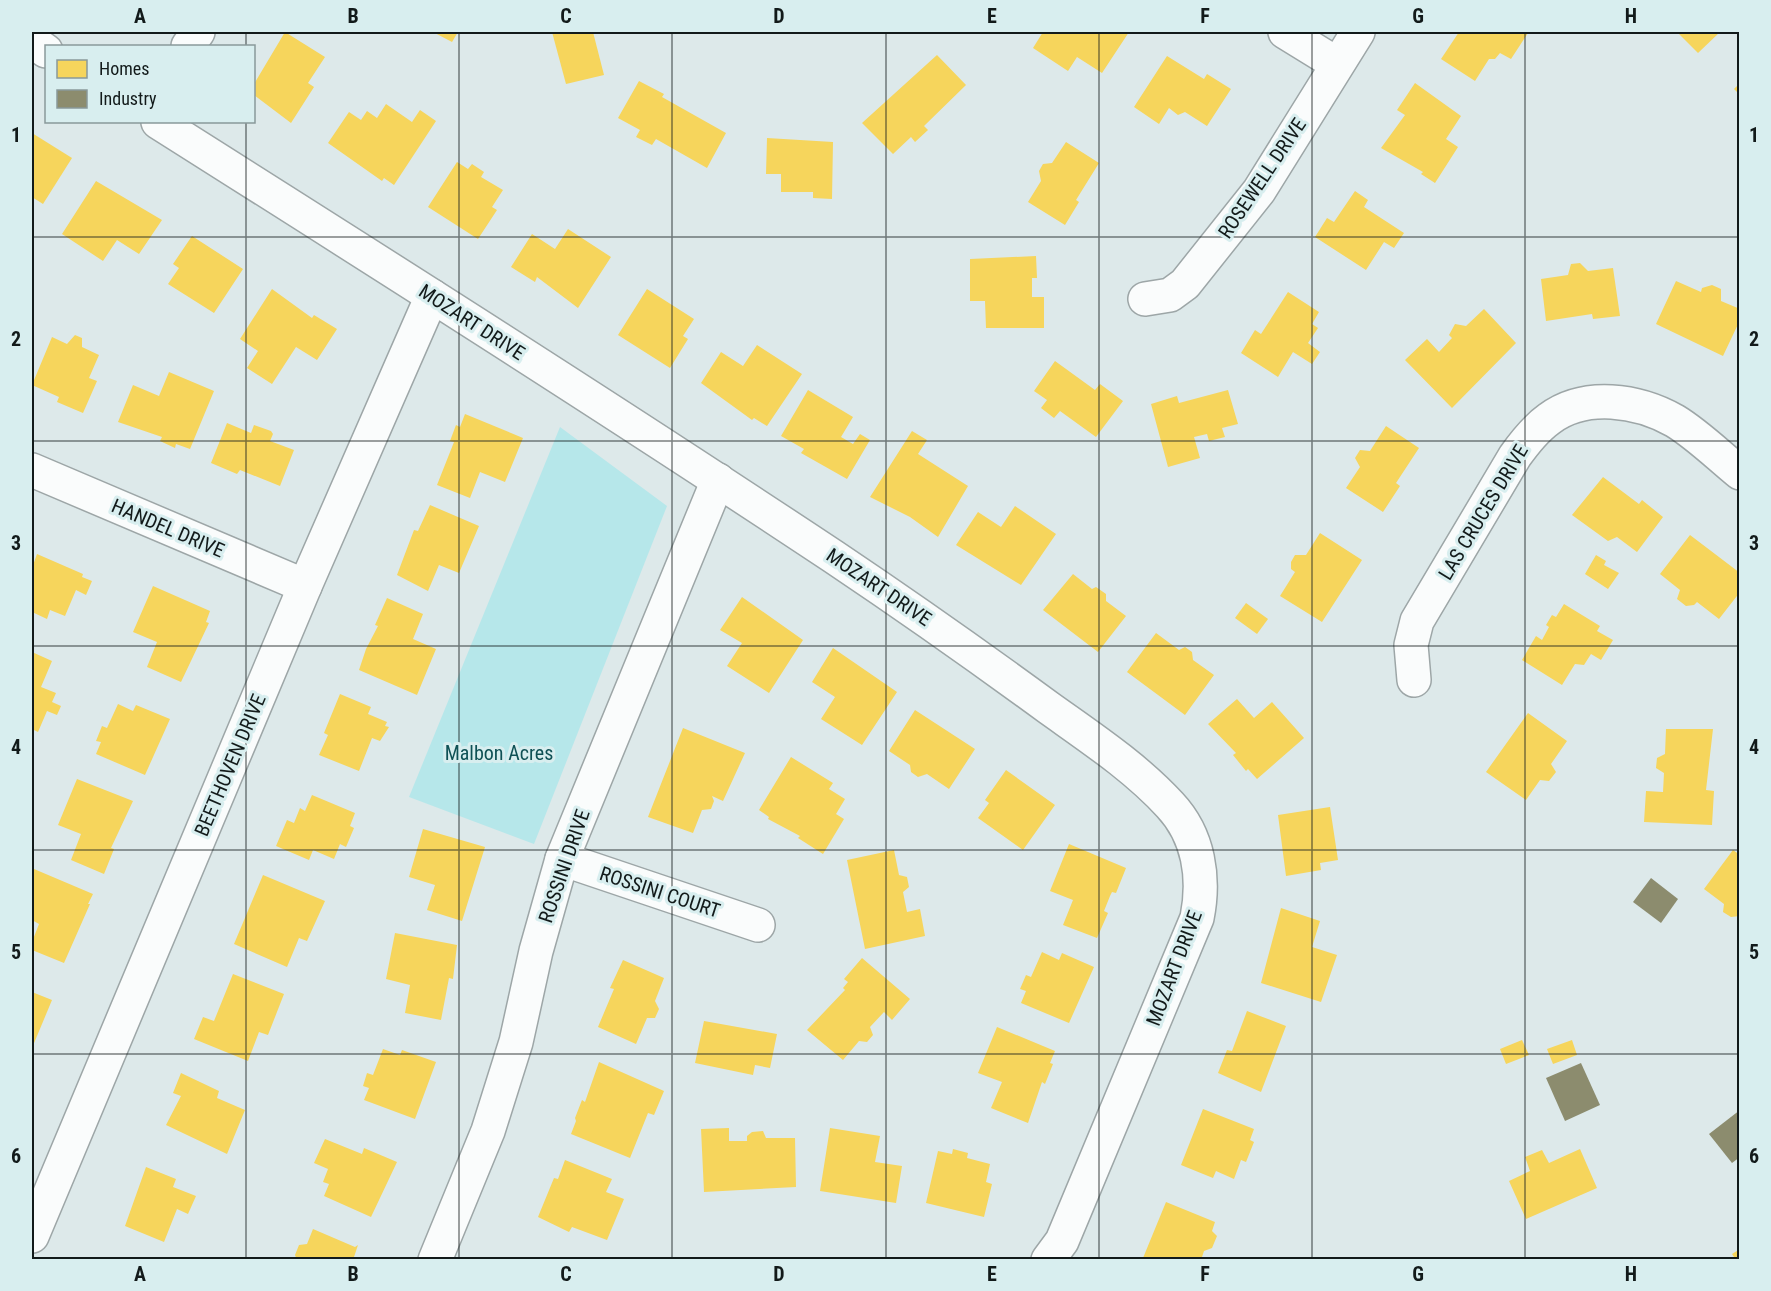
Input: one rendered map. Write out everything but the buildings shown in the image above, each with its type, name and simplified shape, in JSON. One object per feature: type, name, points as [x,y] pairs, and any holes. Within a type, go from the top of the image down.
[{"type":"street","points":[[189,45],[198,32]]},
{"type":"street","points":[[1285,32],[1337,64]]},
{"type":"street","name":"ROSEWELL DRIVE","points":[[1145,299],[1170,295],[1185,284],[1259,191],[1358,32]]},
{"type":"street","points":[[32,41],[45,50]]},
{"type":"street","name":"MOZART DRIVE","points":[[160,123],[718,480],[945,631],[1109,752],[1172,806],[1188,830],[1197,851],[1201,873],[1197,918],[1062,1241],[1048,1260]]},
{"type":"street","name":"BEETHOVEN DRIVE","points":[[32,1236],[305,586],[432,296]]},
{"type":"street","name":"LAS CRUCES DRIVE","points":[[1414,680],[1411,645],[1417,621],[1515,456],[1532,433],[1550,418],[1571,408],[1593,403],[1622,402],[1650,409],[1677,422],[1740,473]]},
{"type":"street","name":"HANDEL DRIVE","points":[[32,470],[305,586]]},
{"type":"street","name":"ROSSINI DRIVE","points":[[435,1260],[491,1120],[516,1042],[536,951],[562,859],[718,480]]},
{"type":"street","name":"ROSSINI COURT","points":[[562,859],[758,924]]},
{"type":"green space","name":"Malbon Acres","points":[[560,427],[667,506],[534,844],[409,797]]}]
